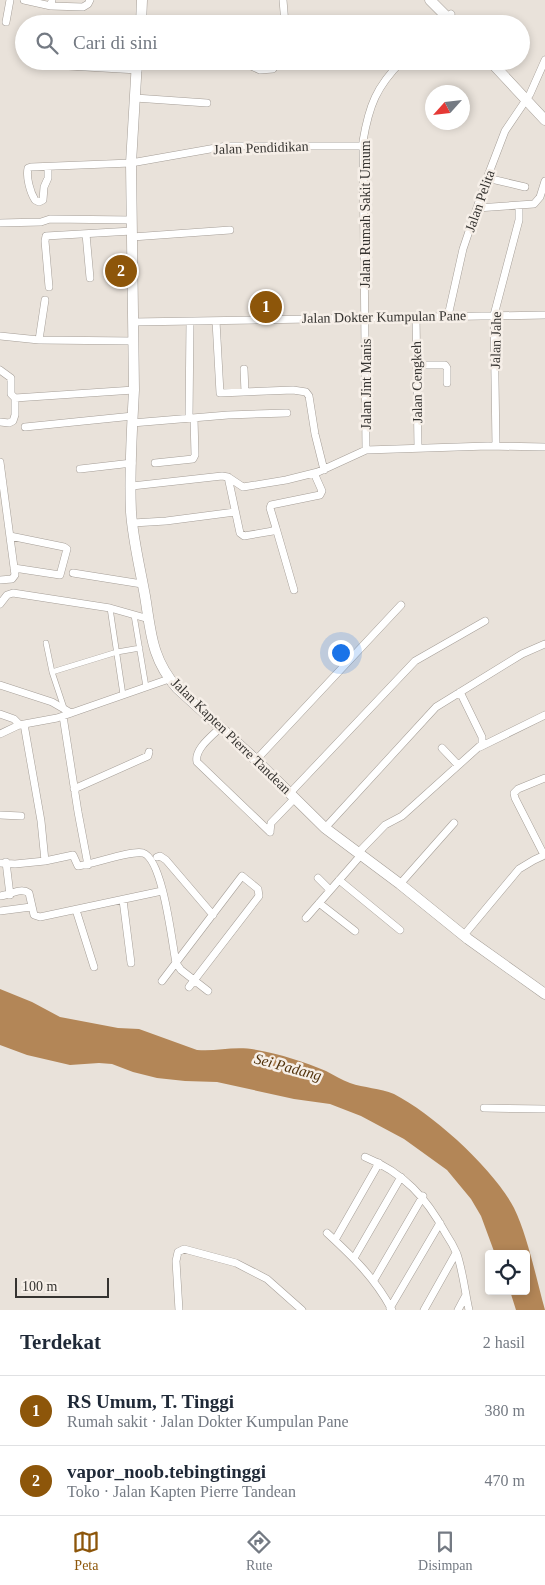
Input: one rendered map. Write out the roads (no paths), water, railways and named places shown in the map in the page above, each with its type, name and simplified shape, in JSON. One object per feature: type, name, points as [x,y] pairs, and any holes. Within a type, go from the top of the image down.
[{"type":"main road","points":[[141,15],[142,0]]},
{"type":"main road","points":[[430,0],[444,15]]},
{"type":"main road","points":[[438,0],[446,15]]},
{"type":"main road","name":"Jalan Kapten Pierre Tandean","points":[[138,70],[131,163],[134,342],[132,419],[133,523],[155,652],[169,679],[256,760],[325,828],[400,884],[464,936],[545,994]]},
{"type":"main road","points":[[500,70],[545,111]]},
{"type":"main road","points":[[506,70],[545,120]]},
{"type":"street","points":[[6,22],[10,0]]},
{"type":"street","points":[[24,0],[69,3],[86,7],[90,0]]},
{"type":"street","points":[[282,0],[284,15]]},
{"type":"street","name":"Jalan Pelita","points":[[448,316],[463,249],[487,178],[506,131],[528,97],[545,60]]},
{"type":"street","name":"Jalan Rumah Sakit Umum","points":[[366,317],[363,146],[366,121],[375,95],[393,70]]},
{"type":"street","points":[[135,98],[207,103]]},
{"type":"street","name":"Jalan Pendidikan","points":[[48,166],[48,178],[44,187],[43,200],[39,202],[32,195],[27,172],[28,168],[31,167],[48,166],[131,163],[227,146],[363,146]]},
{"type":"street","points":[[487,178],[525,187]]},
{"type":"street","points":[[477,208],[528,206],[536,202],[545,182]]},
{"type":"street","name":"Jalan Jahe","points":[[496,446],[494,315],[519,220],[519,206]]},
{"type":"street","points":[[0,224],[42,222],[50,219],[132,220]]},
{"type":"street","points":[[49,287],[46,236],[230,230]]},
{"type":"street","points":[[86,234],[90,278]]},
{"type":"street","points":[[40,340],[45,300]]},
{"type":"street","name":"Jalan Dokter Kumpulan Pane","points":[[133,322],[545,314]]},
{"type":"street","name":"Jalan Cengkeh","points":[[416,316],[418,448]]},
{"type":"street","name":"Jalan Jint Manis","points":[[366,317],[366,450]]},
{"type":"street","points":[[216,321],[220,393],[293,390],[306,392],[309,396],[315,434],[324,470]]},
{"type":"street","points":[[155,463],[193,459],[195,455],[192,418],[190,322]]},
{"type":"street","points":[[0,336],[40,340],[134,342]]},
{"type":"street","points":[[417,365],[445,365],[447,368],[447,383]]},
{"type":"street","points":[[244,369],[245,392]]},
{"type":"street","points":[[0,370],[11,378],[12,394],[15,398],[15,416],[13,421],[9,423],[0,422]]},
{"type":"street","points":[[15,398],[134,390]]},
{"type":"street","points":[[25,427],[132,419],[287,413]]},
{"type":"street","points":[[132,486],[210,476],[228,477],[243,487],[286,480],[324,470],[366,450],[496,446],[545,447]]},
{"type":"street","points":[[0,462],[14,568],[14,577],[0,580]]},
{"type":"street","points":[[80,469],[132,464]]},
{"type":"street","points":[[294,590],[270,506],[320,495],[322,491],[314,473]]},
{"type":"street","points":[[228,477],[242,536],[273,531],[276,528]]},
{"type":"street","points":[[133,523],[166,521],[235,512]]},
{"type":"street","points":[[10,536],[67,549],[60,575],[14,568]]},
{"type":"street","points":[[73,573],[142,584]]},
{"type":"street","points":[[0,604],[7,594],[13,593],[110,608],[148,619]]},
{"type":"street","points":[[256,760],[401,606]]},
{"type":"street","points":[[110,608],[123,695]]},
{"type":"street","points":[[134,615],[146,687]]},
{"type":"street","points":[[221,727],[198,751],[196,756],[198,762],[270,832],[271,823],[292,796],[415,661],[485,621]]},
{"type":"street","points":[[46,643],[52,672],[64,708]]},
{"type":"street","points":[[325,828],[436,707],[522,654],[545,644]]},
{"type":"street","points":[[52,672],[117,652],[140,648]]},
{"type":"street","points":[[0,734],[22,725],[63,716],[169,679]]},
{"type":"street","points":[[0,685],[52,702],[71,713]]},
{"type":"street","points":[[306,918],[385,825],[402,816],[482,744],[482,736],[460,692]]},
{"type":"street","points":[[0,714],[14,719],[22,725],[41,821],[45,860]]},
{"type":"street","points":[[478,748],[545,715]]},
{"type":"street","points":[[63,716],[88,865]]},
{"type":"street","points":[[442,748],[458,765]]},
{"type":"street","points":[[74,789],[128,766],[148,756],[149,752]]},
{"type":"street","points":[[464,936],[519,870],[545,855],[514,794],[518,790],[545,778]]},
{"type":"street","points":[[0,815],[21,816]]},
{"type":"street","points":[[400,884],[454,823]]},
{"type":"street","points":[[10,895],[3,863],[15,864],[73,854],[77,865],[88,865],[130,854],[143,853],[151,860],[162,891],[176,963],[181,970],[208,991]]},
{"type":"street","points":[[157,857],[160,856],[166,860],[213,915]]},
{"type":"street","points":[[162,981],[242,876],[258,889],[260,893],[190,987]]},
{"type":"street","points":[[318,878],[330,890]]},
{"type":"street","points":[[339,880],[400,930]]},
{"type":"street","points":[[0,896],[10,895],[22,890],[26,891],[29,893],[34,915],[40,917],[162,891]]},
{"type":"street","points":[[123,900],[131,963]]},
{"type":"street","points":[[319,903],[355,932]]},
{"type":"street","points":[[0,911],[31,907]]},
{"type":"street","points":[[76,910],[94,967]]},
{"type":"street","points":[[484,1108],[545,1109]]},
{"type":"street","points":[[365,1157],[379,1163],[401,1177],[423,1196],[456,1253],[469,1310]]},
{"type":"street","points":[[334,1240],[379,1163]]},
{"type":"street","points":[[354,1258],[401,1177]]},
{"type":"street","points":[[374,1280],[423,1196]]},
{"type":"street","points":[[327,1233],[374,1280],[391,1309],[440,1223]]},
{"type":"street","points":[[179,1310],[176,1261],[178,1252],[184,1249],[236,1263],[267,1279],[302,1310]]},
{"type":"street","points":[[424,1310],[456,1253]]},
{"type":"street","points":[[458,1310],[466,1295]]},
{"type":"water","name":"Sei Padang","points":[[0,989],[32,1002],[60,1017],[118,1028],[139,1029],[197,1050],[233,1048],[266,1052],[301,1061],[350,1083],[389,1092],[410,1103],[426,1115],[478,1160],[505,1193],[514,1208],[529,1250],[494,1250],[481,1216],[471,1199],[447,1170],[404,1139],[361,1116],[330,1104],[294,1099],[217,1082],[157,1078],[112,1064],[70,1065],[27,1055],[0,1045]]},
{"type":"water","points":[[530,1255],[545,1310],[516,1310],[511,1295],[530,1295]]},
{"type":"place","name":"vapor_noob.tebingtinggi","points":[[121,271]]},
{"type":"place","name":"RS Umum, T. Tinggi","points":[[266,307]]}]
